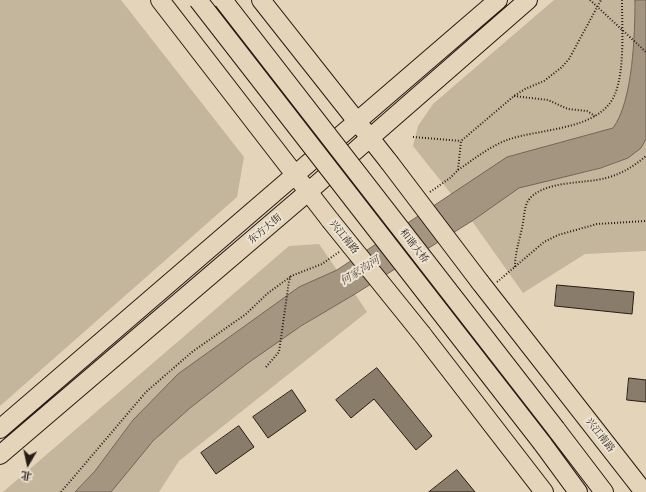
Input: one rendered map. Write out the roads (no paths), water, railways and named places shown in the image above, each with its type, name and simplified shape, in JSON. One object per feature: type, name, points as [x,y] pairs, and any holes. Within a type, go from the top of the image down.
[{"type":"main road","name":"兴江南路","points":[[160,0],[308,192],[422,334],[544,492]]},
{"type":"main road","name":"和谐大桥","points":[[198,0],[578,492]]},
{"type":"main road","name":"和谐大桥","points":[[223,0],[604,492]]},
{"type":"main road","name":"兴江南路","points":[[261,0],[389,162],[644,492]]},
{"type":"main road","name":"东方大街","points":[[0,429],[498,0]]},
{"type":"main road","name":"东方大街","points":[[0,454],[308,192],[528,0]]},
{"type":"water","name":"何家沟河","points":[[635,0],[646,0],[646,139],[641,148],[628,158],[601,168],[519,188],[472,221],[301,326],[248,363],[190,408],[153,441],[111,492],[75,492],[95,471],[133,420],[178,374],[299,287],[337,270],[507,157],[613,128],[620,116],[629,85],[632,67]]}]
